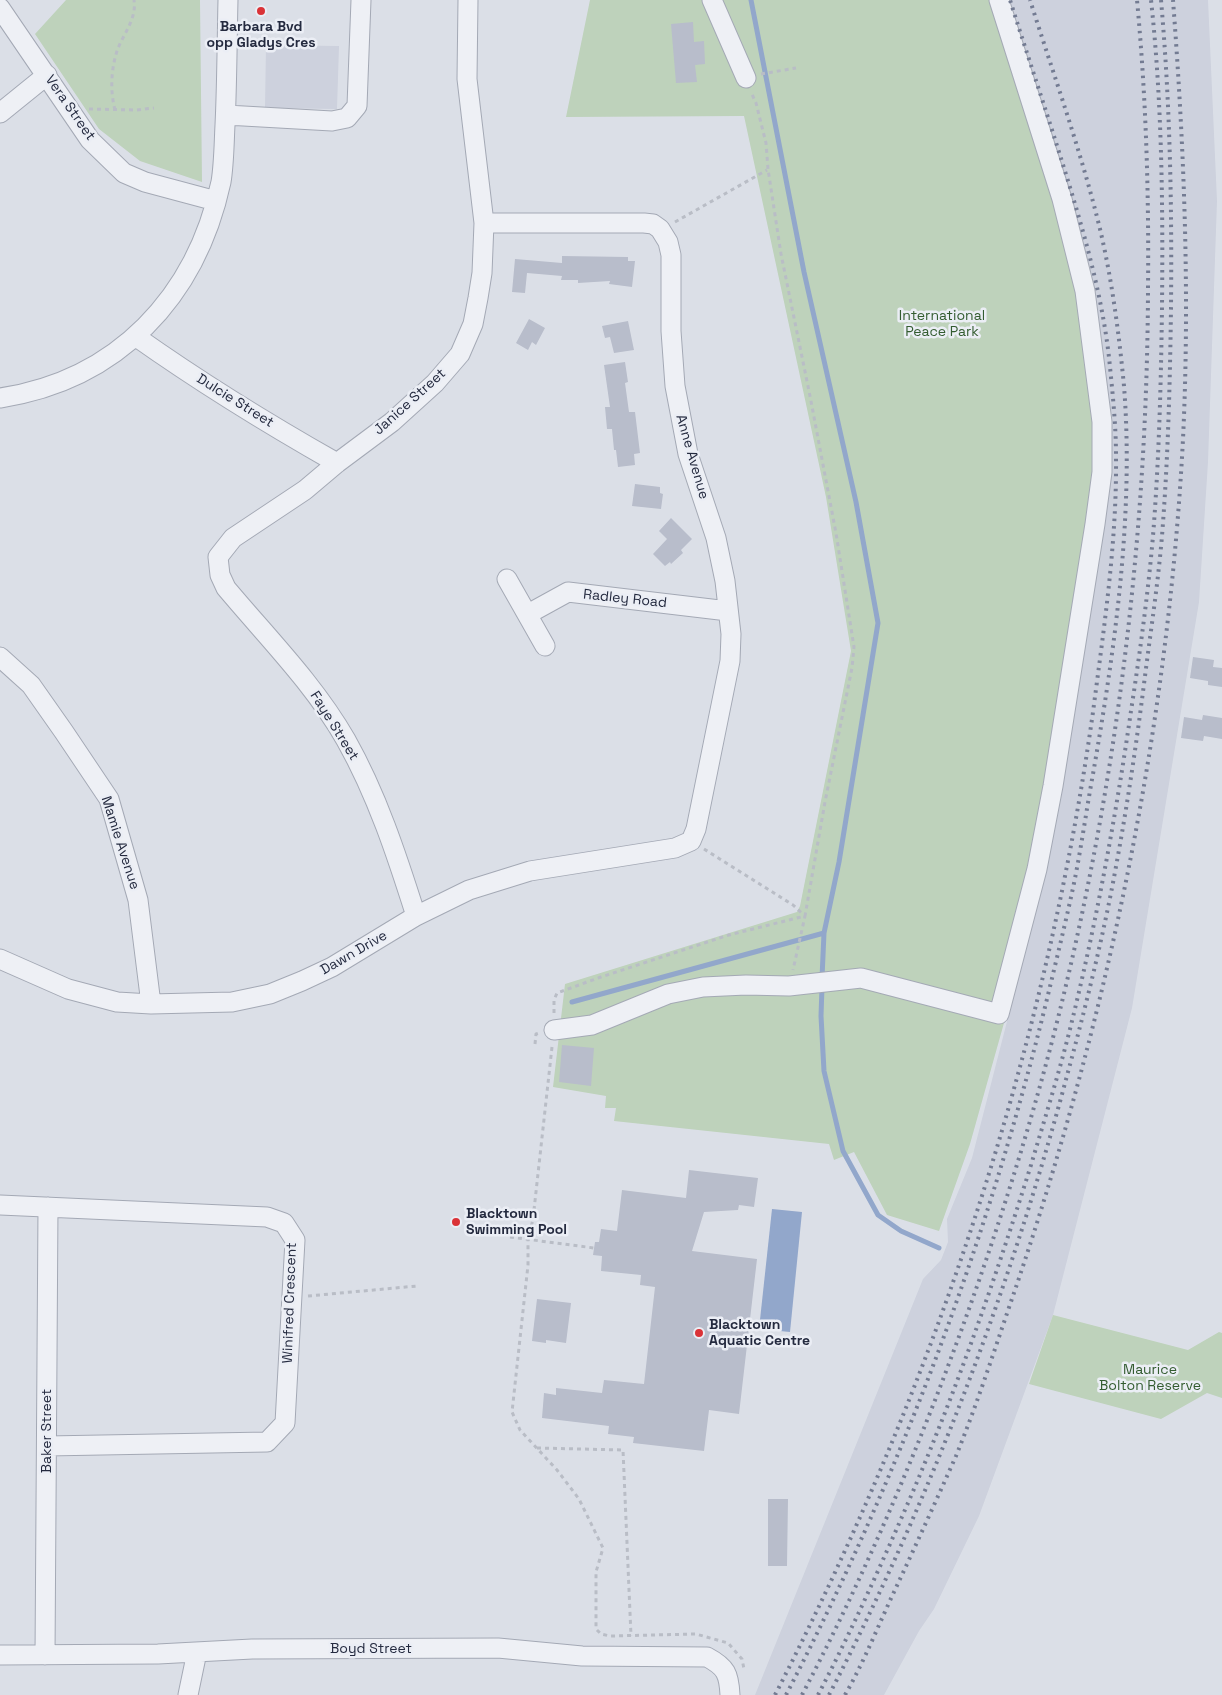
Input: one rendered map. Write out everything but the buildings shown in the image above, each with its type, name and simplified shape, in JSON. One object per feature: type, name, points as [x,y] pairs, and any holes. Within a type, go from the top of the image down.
[{"type":"street","points":[[0,398],[34,391],[70,378],[104,359],[136,336],[170,299],[185,278],[202,243],[221,181],[226,115],[228,0]]},
{"type":"street","points":[[226,115],[332,121],[347,118],[357,106],[361,0]]},
{"type":"street","name":"Janice Street","points":[[218,557],[233,538],[305,490],[337,463],[392,422],[435,383],[460,354],[473,324],[478,298],[482,273],[484,223],[467,79],[468,0]]},
{"type":"street","points":[[712,0],[750,77]]},
{"type":"street","points":[[554,1030],[592,1025],[668,994],[703,988],[814,984],[861,978],[999,1014],[1036,869],[1053,786],[1081,621],[1102,472],[1102,422],[1085,291],[1062,198],[999,0]]},
{"type":"street","name":"Vera Street","points":[[0,8],[90,140],[124,173],[145,182],[216,201]]},
{"type":"street","points":[[0,113],[47,75]]},
{"type":"street","points":[[484,223],[644,223],[653,224],[662,231]]},
{"type":"street","name":"Anne Avenue","points":[[662,231],[668,242],[670,255],[672,359],[679,411],[688,454],[716,538],[725,581],[730,634],[730,661],[693,835]]},
{"type":"street","name":"Dulcie Street","points":[[136,336],[161,355],[291,437],[337,463]]},
{"type":"street","name":"Faye Street","points":[[218,557],[220,575],[226,588],[315,693],[346,740],[380,808],[416,916]]},
{"type":"street","points":[[507,579],[546,646]]},
{"type":"street","name":"Radley Road","points":[[528,614],[568,592],[728,611]]},
{"type":"street","name":"Mamie Avenue","points":[[0,657],[31,685],[109,799],[138,900],[151,1004]]},
{"type":"street","name":"Dawn Drive","points":[[0,959],[82,993],[117,1002],[151,1004],[232,1002],[270,994],[332,967],[416,916],[469,890],[530,871],[675,848],[693,835]]},
{"type":"street","name":"Winifred Crescent","points":[[0,1205],[267,1217],[284,1223],[295,1240],[285,1423],[267,1442],[47,1446]]},
{"type":"street","name":"Baker Street","points":[[45,1655],[48,1207]]},
{"type":"street","name":"Boyd Street","points":[[0,1655],[198,1652],[252,1649],[498,1648],[582,1656],[707,1658],[718,1663],[724,1669],[730,1688]]},
{"type":"street","points":[[188,1695],[198,1652]]},
{"type":"path","points":[[115,110],[111,95],[113,69],[117,51],[127,26],[134,17],[134,0]]},
{"type":"path","points":[[796,68],[750,77],[766,143],[780,254],[836,533],[854,647],[852,668],[824,802],[805,916],[797,951]]},
{"type":"path","points":[[69,109],[137,110],[154,108]]},
{"type":"path","points":[[662,231],[688,214],[768,169]]},
{"type":"path","points":[[693,835],[793,905],[805,916]]},
{"type":"path","points":[[536,1448],[623,1450],[631,1636],[610,1636],[601,1634],[596,1629],[596,1572],[602,1548],[579,1499],[557,1470],[536,1448],[520,1430],[512,1412],[528,1265],[528,1240],[533,1220],[554,1030],[554,1000],[557,993],[601,977],[720,938],[805,916]]},
{"type":"path","points":[[510,1238],[594,1248]]},
{"type":"path","points":[[292,1297],[417,1286]]},
{"type":"shaded area","points":[[1002,0],[1208,0],[1217,201],[1208,462],[1199,602],[1132,1008],[1053,1315],[979,1516],[934,1609],[919,1631],[884,1695],[755,1695],[923,1279],[941,1260],[948,1242],[947,1219],[972,1158],[1044,877],[1087,633],[1108,476]]},
{"type":"shaded area","points":[[266,45],[339,46],[337,109],[265,108]]},
{"type":"green space","points":[[66,0],[200,0],[202,182],[140,161],[99,129],[35,34]]},
{"type":"green space","name":"International Peace Park","points":[[590,0],[1001,0],[1070,215],[1105,427],[1036,909],[970,1144],[939,1231],[887,1215],[854,1152],[834,1160],[829,1144],[614,1121],[616,1108],[605,1108],[606,1096],[553,1087],[565,984],[797,912],[800,906],[851,651],[826,497],[744,116],[566,117]]},
{"type":"green space","name":"Maurice Bolton Reserve","points":[[1053,1315],[1188,1350],[1219,1332],[1222,1333],[1222,1398],[1207,1393],[1161,1419],[1029,1384]]},
{"type":"water","points":[[772,1209],[802,1212],[790,1332],[759,1329]]},
{"type":"waterway","points":[[751,0],[804,272],[856,502],[878,623],[839,862],[824,933],[822,978]]},
{"type":"waterway","points":[[572,1002],[824,933]]},
{"type":"waterway","points":[[822,987],[821,1016],[824,1071],[843,1151],[878,1215],[901,1231],[939,1248]]},
{"type":"railway","points":[[775,1695],[832,1579],[885,1460],[932,1339],[975,1217],[1013,1092],[1045,967],[1072,840],[1093,712],[1109,584],[1116,488],[1114,412],[1107,340],[1097,285],[1083,232],[1010,0]]},
{"type":"railway","points":[[786,1695],[829,1609],[907,1433],[942,1343],[974,1252],[1003,1160],[1029,1067],[1071,899],[1109,678],[1120,581],[1126,483],[1124,386],[1120,347],[1108,268],[1093,200],[1030,0]]},
{"type":"railway","points":[[802,1695],[859,1580],[894,1501],[942,1382],[975,1293],[1005,1204],[1045,1068],[1078,932],[1096,841],[1125,659],[1142,475],[1146,382],[1148,217],[1145,108],[1137,0]]},
{"type":"railway","points":[[818,1695],[843,1646],[911,1496],[990,1290],[1018,1207],[1057,1076],[1081,983],[1098,906],[1119,789],[1141,645],[1151,558],[1157,479],[1162,336],[1162,192],[1158,76],[1151,0]]},
{"type":"railway","points":[[829,1695],[901,1545],[934,1468],[994,1312],[1046,1152],[1091,983],[1111,893],[1126,812],[1142,703],[1162,536],[1166,479],[1170,365],[1171,230],[1170,154],[1161,0]]},
{"type":"railway","points":[[845,1695],[865,1657],[956,1456],[987,1373],[1048,1186],[1078,1082],[1105,976],[1128,870],[1148,763],[1164,656],[1175,548],[1183,439],[1186,329],[1185,219],[1173,0]]},
{"type":"place","name":"Barbara Bvd opp Gladys Cres","points":[[261,11]]},
{"type":"place","name":"Blacktown Swimming Pool","points":[[456,1222]]},
{"type":"place","name":"Blacktown Aquatic Centre","points":[[699,1333]]}]
